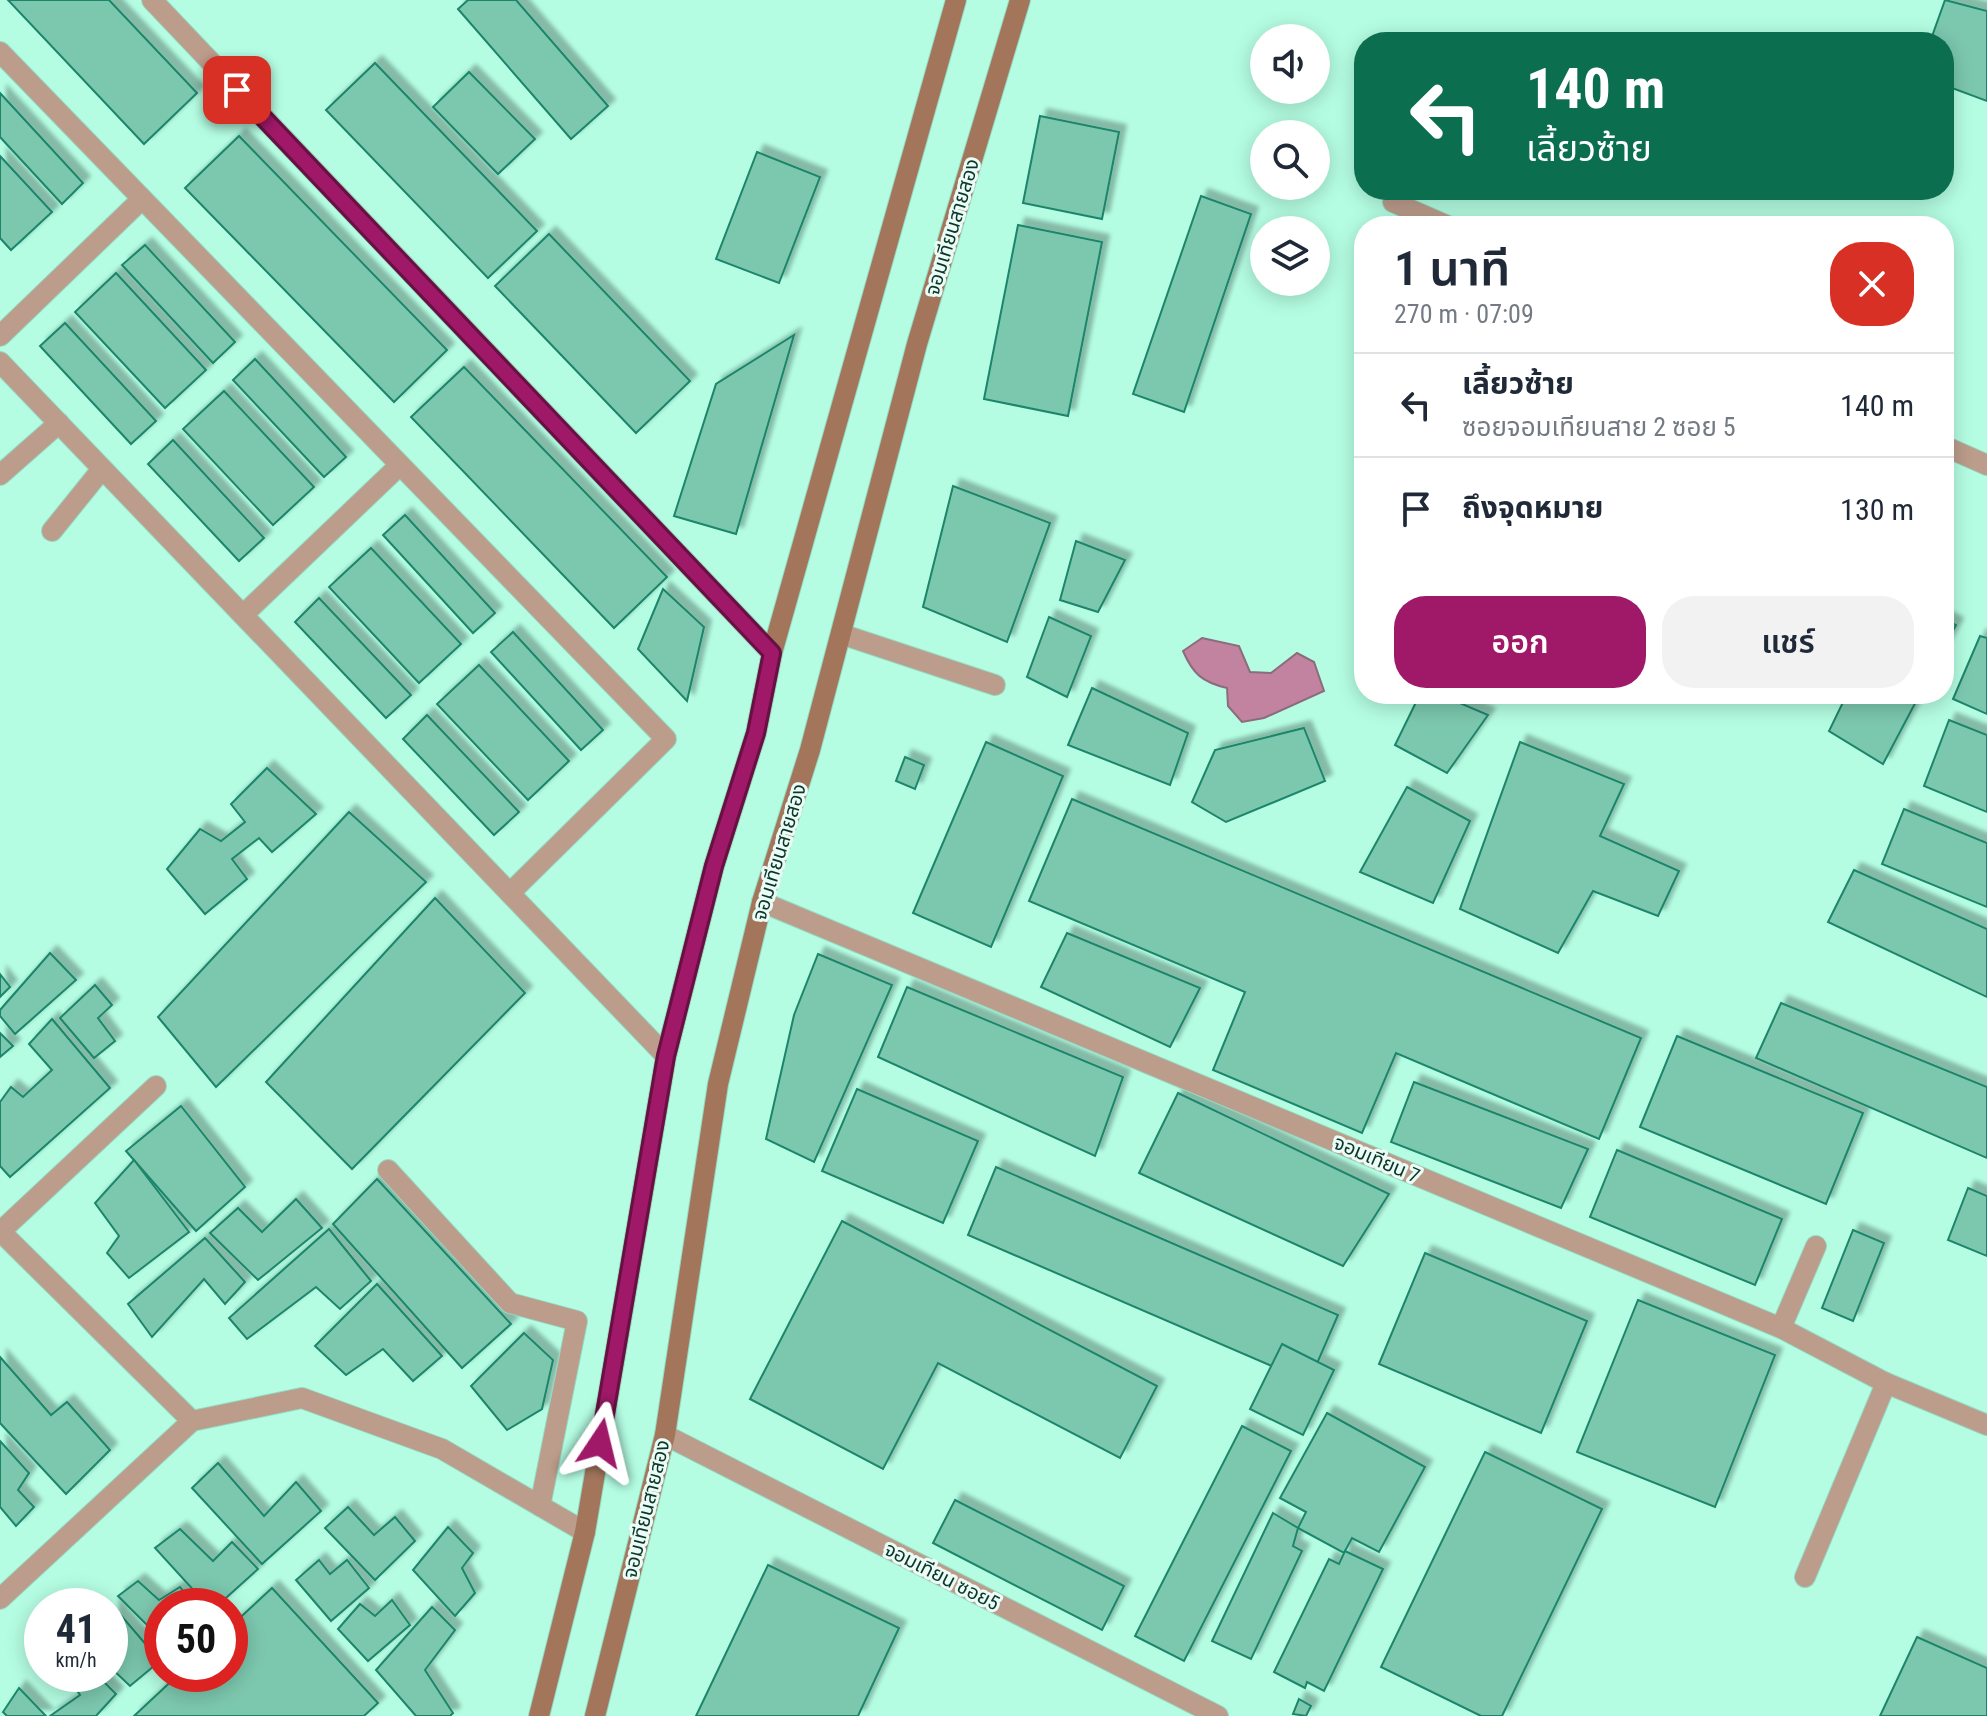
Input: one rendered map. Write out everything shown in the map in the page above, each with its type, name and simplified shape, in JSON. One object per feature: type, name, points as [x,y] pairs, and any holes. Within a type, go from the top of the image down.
[{"type":"main road","points":[[539,1716],[585,1532],[666,1056],[714,866],[756,733],[772,653],[956,0]]},
{"type":"main road","name":"จอมเทียนสายสอง","points":[[595,1716],[665,1435],[718,1084],[762,902],[810,750],[917,344],[1020,0]]},
{"type":"street","points":[[152,0],[772,653]]},
{"type":"street","points":[[0,52],[666,739],[510,893]]},
{"type":"street","points":[[0,336],[142,199]]},
{"type":"street","points":[[1393,202],[1425,216]]},
{"type":"street","points":[[0,362],[666,1056]]},
{"type":"street","points":[[0,475],[59,423]]},
{"type":"street","points":[[1954,450],[1987,465]]},
{"type":"street","points":[[243,615],[400,465]]},
{"type":"street","points":[[52,531],[102,469]]},
{"type":"street","points":[[841,634],[995,685]]},
{"type":"street","name":"จอมเทียน 7","points":[[762,902],[1781,1328],[1886,1383],[1987,1425]]},
{"type":"street","points":[[156,1086],[0,1231],[192,1421]]},
{"type":"street","points":[[388,1170],[510,1303],[577,1321],[540,1506]]},
{"type":"street","points":[[1781,1328],[1816,1246]]},
{"type":"street","points":[[1805,1577],[1886,1383]]},
{"type":"street","points":[[0,1599],[192,1421],[302,1398],[442,1449],[585,1532]]},
{"type":"street","name":"จอมเทียน ซอย5","points":[[665,1435],[1218,1716]]},
{"type":"shaded area","points":[[1202,638],[1239,646],[1250,672],[1271,673],[1297,653],[1314,662],[1324,691],[1264,718],[1242,722],[1228,706],[1227,688],[1199,676],[1183,651]]},
{"type":"building","points":[[8,0],[109,0],[197,93],[144,144]]},
{"type":"building","points":[[468,0],[516,0],[608,106],[571,139],[458,9]]},
{"type":"building","points":[[1945,0],[1987,11],[1987,101],[1954,89],[1954,32],[1934,32]]},
{"type":"building","points":[[375,63],[537,231],[488,278],[326,110]]},
{"type":"building","points":[[469,72],[535,139],[498,174],[433,107]]},
{"type":"building","points":[[0,93],[83,183],[62,204],[0,137]]},
{"type":"building","points":[[1040,116],[1119,132],[1102,219],[1023,203]]},
{"type":"building","points":[[239,136],[447,350],[394,402],[185,188]]},
{"type":"building","points":[[757,152],[820,177],[779,283],[716,259]]},
{"type":"building","points":[[0,156],[52,212],[11,250],[0,238]]},
{"type":"building","points":[[1201,196],[1251,214],[1184,412],[1133,394]]},
{"type":"building","points":[[1018,225],[1102,242],[1068,416],[984,399]]},
{"type":"building","points":[[549,234],[690,381],[636,433],[495,286]]},
{"type":"building","points":[[145,245],[235,342],[213,363],[122,265]]},
{"type":"building","points":[[116,273],[206,370],[165,408],[75,312]]},
{"type":"building","points":[[65,323],[156,421],[131,444],[40,346]]},
{"type":"building","points":[[794,335],[736,534],[674,516],[716,384]]},
{"type":"building","points":[[255,359],[346,457],[324,477],[233,380]]},
{"type":"building","points":[[464,367],[667,577],[614,628],[411,417]]},
{"type":"building","points":[[224,391],[314,487],[273,525],[183,429]]},
{"type":"building","points":[[173,440],[264,538],[239,561],[148,464]]},
{"type":"building","points":[[953,486],[1050,523],[1007,642],[923,607]]},
{"type":"building","points":[[405,515],[495,613],[473,633],[383,535]]},
{"type":"building","points":[[1076,541],[1125,560],[1098,612],[1060,600]]},
{"type":"building","points":[[371,548],[461,644],[419,683],[329,587]]},
{"type":"building","points":[[663,589],[704,627],[687,701],[638,649]]},
{"type":"building","points":[[319,598],[411,695],[386,718],[295,622]]},
{"type":"building","points":[[1049,617],[1091,636],[1067,697],[1027,677]]},
{"type":"building","points":[[513,632],[603,730],[581,750],[491,652]]},
{"type":"building","points":[[1980,636],[1987,638],[1987,714],[1954,699]]},
{"type":"building","points":[[479,665],[569,761],[528,800],[437,704]]},
{"type":"building","points":[[1092,688],[1188,733],[1170,785],[1068,745]]},
{"type":"building","points":[[1415,704],[1462,704],[1488,715],[1447,773],[1395,745]]},
{"type":"building","points":[[1842,704],[1915,704],[1883,764],[1829,731]]},
{"type":"building","points":[[427,715],[519,812],[494,835],[403,739]]},
{"type":"building","points":[[1949,720],[1987,735],[1987,812],[1924,786]]},
{"type":"building","points":[[1304,728],[1325,781],[1226,822],[1192,802],[1215,750]]},
{"type":"building","points":[[986,742],[1063,776],[991,947],[913,913]]},
{"type":"building","points":[[1520,742],[1624,784],[1600,836],[1679,871],[1658,916],[1593,891],[1558,953],[1460,909]]},
{"type":"building","points":[[905,757],[924,765],[915,789],[896,781]]},
{"type":"building","points":[[267,768],[316,814],[272,852],[259,838],[232,859],[247,879],[205,914],[167,869],[200,829],[221,841],[245,822],[231,804]]},
{"type":"building","points":[[1407,787],[1470,821],[1433,903],[1360,872]]},
{"type":"building","points":[[1072,799],[1641,1038],[1599,1139],[1396,1053],[1362,1133],[1213,1070],[1245,992],[1029,901]]},
{"type":"building","points":[[1904,809],[1987,843],[1987,907],[1882,864]]},
{"type":"building","points":[[349,812],[426,882],[216,1087],[158,1017]]},
{"type":"building","points":[[1854,870],[1987,929],[1987,997],[1828,922]]},
{"type":"building","points":[[435,898],[525,993],[352,1169],[266,1082]]},
{"type":"building","points":[[1067,933],[1200,988],[1170,1047],[1041,987]]},
{"type":"building","points":[[50,953],[76,980],[15,1034],[0,1016],[0,1010]]},
{"type":"building","points":[[818,954],[892,985],[814,1162],[766,1139],[794,1015]]},
{"type":"building","points":[[0,974],[10,987],[0,997]]},
{"type":"building","points":[[95,985],[112,1005],[98,1018],[115,1041],[94,1058],[60,1018]]},
{"type":"building","points":[[907,987],[1123,1077],[1095,1156],[878,1057]]},
{"type":"building","points":[[1781,1003],[1987,1087],[1987,1158],[1756,1058]]},
{"type":"building","points":[[52,1019],[110,1088],[10,1177],[0,1166],[0,1102],[11,1087],[23,1097],[52,1070],[29,1044]]},
{"type":"building","points":[[0,1033],[13,1046],[0,1057]]},
{"type":"building","points":[[1677,1036],[1863,1113],[1826,1204],[1640,1127]]},
{"type":"building","points":[[1414,1082],[1588,1149],[1561,1208],[1391,1142]]},
{"type":"building","points":[[857,1089],[978,1141],[943,1223],[822,1171]]},
{"type":"building","points":[[1178,1093],[1389,1194],[1343,1266],[1139,1173]]},
{"type":"building","points":[[181,1106],[245,1187],[196,1231],[126,1151]]},
{"type":"building","points":[[1617,1150],[1782,1219],[1755,1285],[1590,1217]]},
{"type":"building","points":[[134,1160],[189,1232],[129,1278],[107,1253],[119,1236],[95,1203]]},
{"type":"building","points":[[996,1167],[1338,1315],[1309,1382],[968,1235]]},
{"type":"building","points":[[377,1179],[511,1324],[462,1368],[333,1224]]},
{"type":"building","points":[[1968,1188],[1987,1196],[1987,1256],[1948,1240]]},
{"type":"building","points":[[296,1199],[322,1228],[258,1280],[210,1233],[238,1208],[262,1232]]},
{"type":"building","points":[[842,1221],[1157,1386],[1120,1458],[938,1363],[883,1469],[750,1399]]},
{"type":"building","points":[[329,1229],[371,1281],[340,1309],[316,1287],[247,1339],[229,1318]]},
{"type":"building","points":[[1853,1230],[1884,1243],[1853,1321],[1822,1308]]},
{"type":"building","points":[[205,1238],[245,1282],[225,1304],[204,1279],[152,1337],[128,1304]]},
{"type":"building","points":[[1425,1253],[1587,1321],[1541,1433],[1379,1364]]},
{"type":"building","points":[[377,1284],[442,1356],[413,1381],[383,1349],[346,1375],[315,1346]]},
{"type":"building","points":[[1638,1300],[1775,1355],[1715,1507],[1577,1452]]},
{"type":"building","points":[[524,1333],[553,1360],[542,1409],[507,1430],[471,1386]]},
{"type":"building","points":[[1282,1344],[1334,1370],[1303,1435],[1250,1409]]},
{"type":"building","points":[[0,1357],[51,1415],[67,1402],[110,1450],[66,1494],[0,1423]]},
{"type":"building","points":[[1327,1413],[1425,1467],[1379,1552],[1352,1538],[1344,1553],[1298,1528],[1306,1512],[1280,1498]]},
{"type":"building","points":[[1242,1426],[1291,1451],[1184,1661],[1135,1636]]},
{"type":"building","points":[[0,1441],[29,1473],[18,1490],[34,1507],[16,1526],[0,1507]]},
{"type":"building","points":[[1485,1452],[1602,1509],[1502,1716],[1481,1716],[1381,1667]]},
{"type":"building","points":[[218,1463],[264,1516],[296,1482],[321,1511],[262,1564],[192,1488]]},
{"type":"building","points":[[955,1500],[1124,1586],[1102,1630],[933,1543]]},
{"type":"building","points":[[348,1507],[374,1535],[395,1517],[415,1541],[375,1580],[325,1528]]},
{"type":"building","points":[[1273,1513],[1298,1528],[1293,1546],[1302,1551],[1251,1659],[1212,1641]]},
{"type":"building","points":[[448,1527],[473,1553],[462,1568],[475,1593],[455,1616],[413,1570]]},
{"type":"building","points":[[180,1529],[213,1561],[232,1542],[258,1569],[237,1588],[192,1588],[155,1548]]},
{"type":"building","points":[[1345,1551],[1383,1569],[1324,1691],[1307,1682],[1305,1688],[1274,1672],[1329,1559],[1339,1564]]},
{"type":"building","points":[[319,1560],[330,1574],[347,1560],[369,1588],[331,1621],[296,1580]]},
{"type":"building","points":[[768,1565],[899,1628],[858,1716],[696,1716]]},
{"type":"building","points":[[138,1581],[146,1588],[144,1622],[128,1606],[128,1588]]},
{"type":"building","points":[[272,1588],[378,1703],[364,1716],[134,1716],[160,1692],[248,1692],[248,1610]]},
{"type":"building","points":[[392,1600],[410,1625],[368,1661],[338,1629],[360,1604],[375,1616]]},
{"type":"building","points":[[432,1607],[455,1630],[425,1670],[453,1713],[450,1716],[416,1716],[376,1670]]},
{"type":"building","points":[[128,1624],[144,1642],[144,1674],[130,1686]]},
{"type":"building","points":[[1917,1637],[1987,1668],[1987,1716],[1880,1716]]},
{"type":"building","points":[[19,1688],[46,1716],[7,1716],[3,1712]]},
{"type":"building","points":[[78,1692],[116,1694],[96,1716],[50,1716],[80,1695]]},
{"type":"building","points":[[1299,1699],[1311,1706],[1306,1716],[1293,1714]]},
{"type":"route","points":[[237,90],[772,653],[756,733],[714,866],[666,1056],[600,1443]]}]
